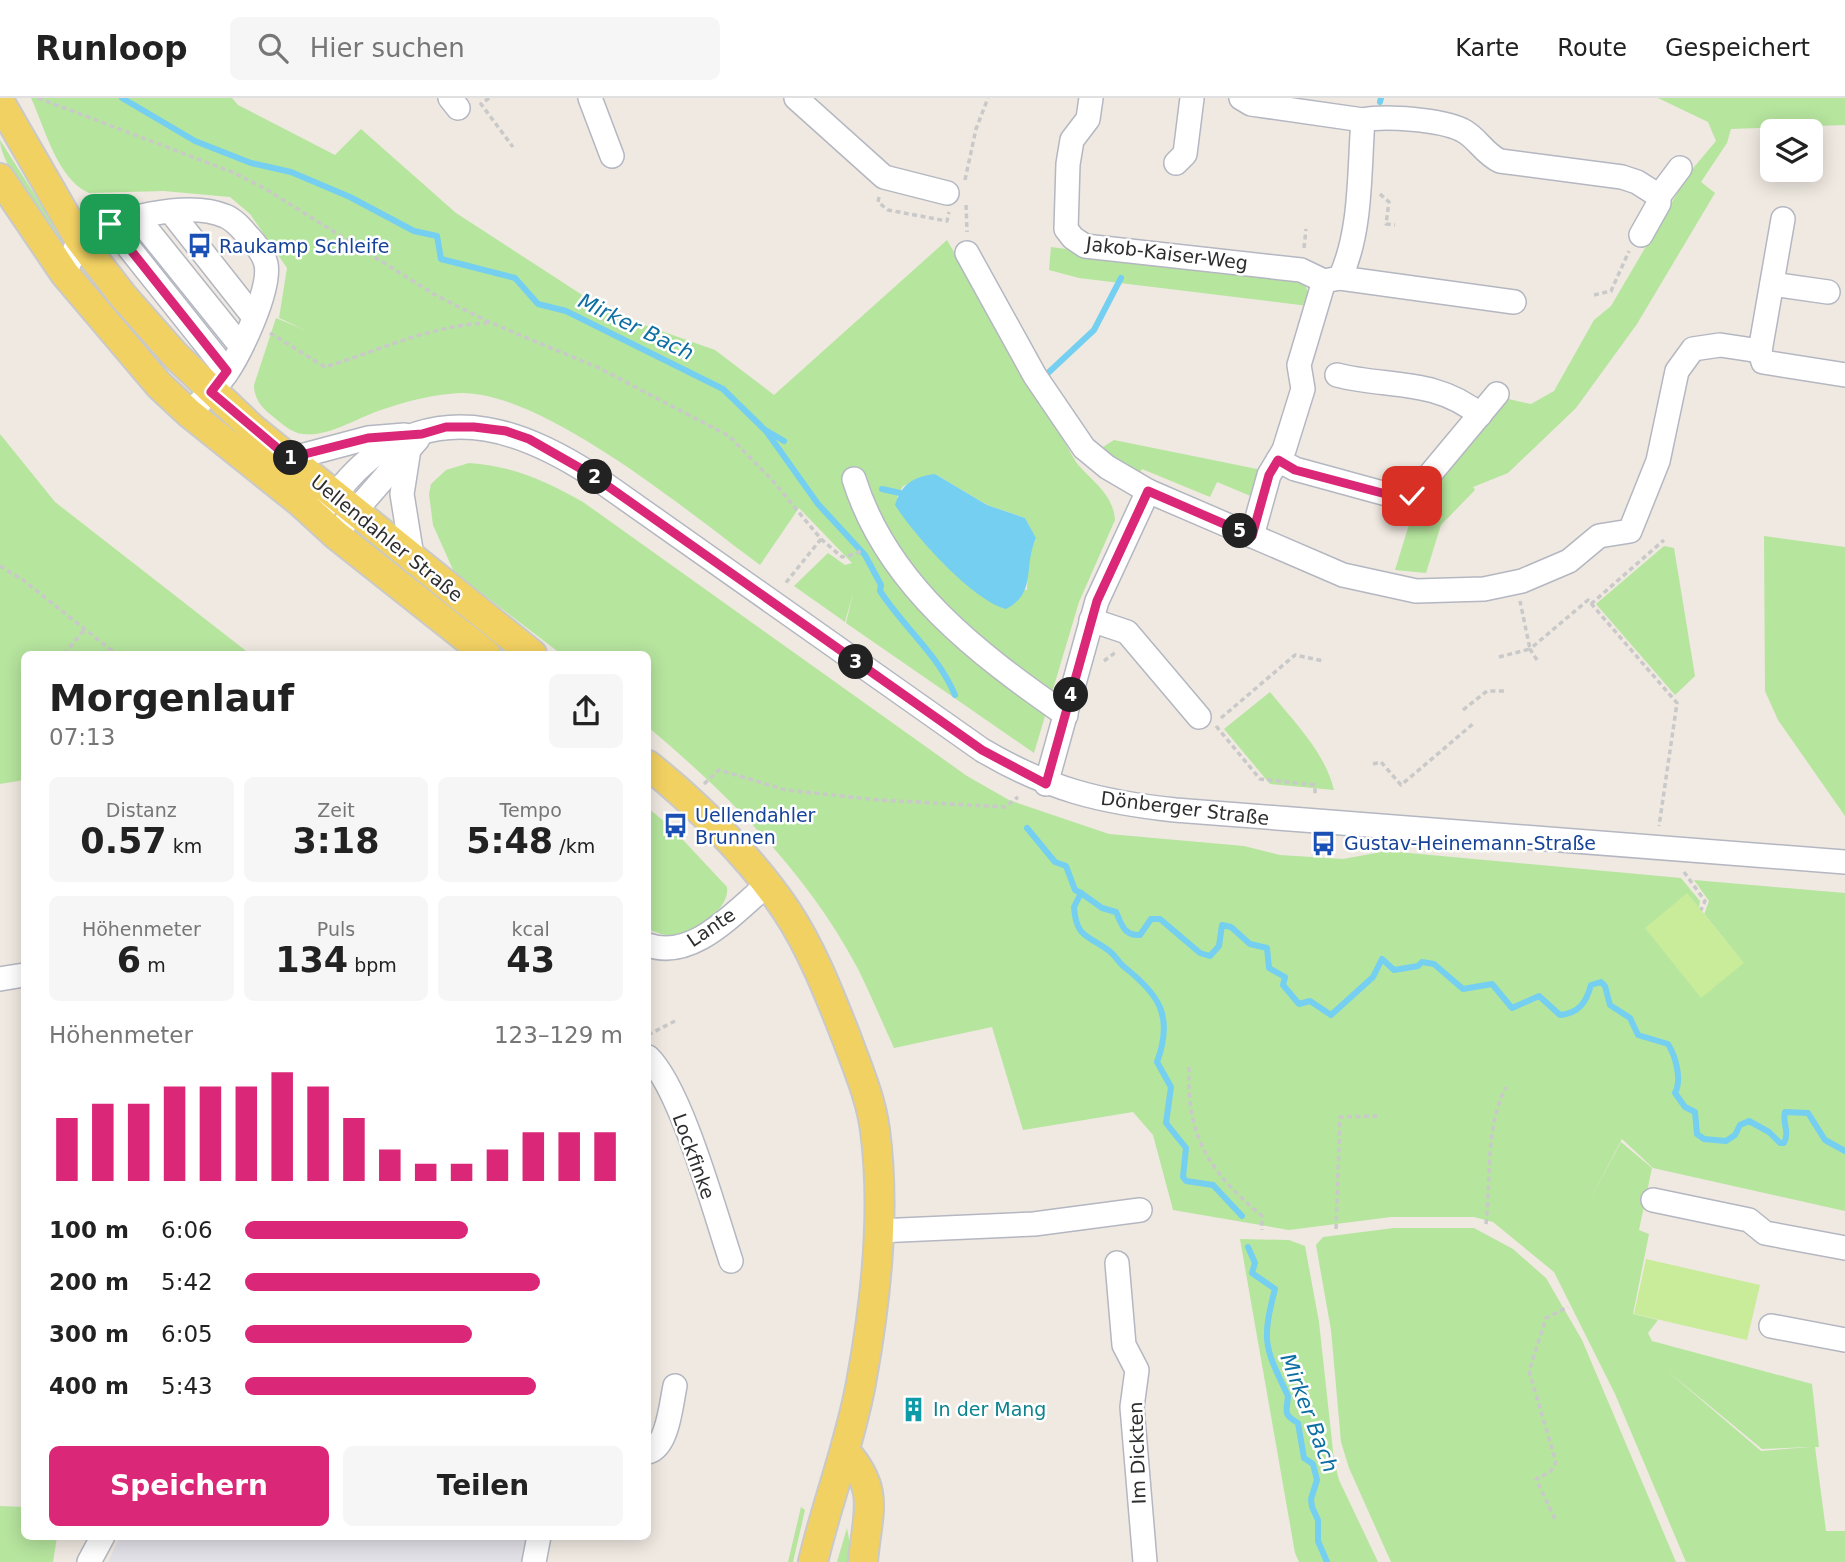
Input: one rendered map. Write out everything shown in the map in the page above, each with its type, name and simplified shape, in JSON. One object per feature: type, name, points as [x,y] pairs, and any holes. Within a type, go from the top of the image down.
[{"type":"main road","name":"Uellendahler Straße","points":[[0,102],[79,239],[125,298],[219,382],[289,458],[335,515],[483,651]]},
{"type":"main road","name":"Uellendahler Straße","points":[[0,178],[65,274],[112,333],[189,413],[335,515],[412,556],[528,651]]},
{"type":"main road","points":[[651,768],[690,800],[767,886],[799,931],[822,979],[865,1086],[877,1153],[878,1231],[871,1320],[845,1451],[813,1562]]},
{"type":"main road","points":[[845,1451],[867,1479],[870,1494],[863,1562]]},
{"type":"main road","points":[[837,1482],[853,1496],[867,1518]]},
{"type":"street","points":[[590,98],[612,156]]},
{"type":"street","points":[[796,98],[884,177],[959,192]]},
{"type":"street","name":"Jakob-Kaiser-Weg","points":[[1091,98],[1088,119],[1072,141],[1068,164],[1066,229],[1078,243],[1096,248],[1301,270],[1332,280],[1514,302]]},
{"type":"street","points":[[1176,163],[1185,154],[1192,98]]},
{"type":"street","points":[[1241,98],[1251,104],[1363,120],[1376,117],[1450,126],[1464,130],[1487,155],[1500,161],[1622,177],[1637,182],[1659,196]]},
{"type":"street","points":[[1252,536],[1269,475],[1278,460],[1303,389],[1299,365],[1332,280],[1348,261],[1363,120]]},
{"type":"street","points":[[1641,235],[1659,203],[1659,196],[1680,168]]},
{"type":"street","points":[[65,274],[79,239],[110,224],[137,217],[171,212],[222,215],[253,241],[266,262],[267,282],[258,323],[240,345],[219,382],[189,413]]},
{"type":"street","points":[[171,212],[258,323]]},
{"type":"street","points":[[137,217],[240,345]]},
{"type":"street","points":[[1783,219],[1760,351],[1765,364],[1845,375]]},
{"type":"street","points":[[110,224],[219,382]]},
{"type":"street","points":[[967,253],[1035,376],[1084,447],[1107,467],[1148,491],[1343,575],[1416,591],[1484,589],[1549,572],[1569,561],[1599,536],[1630,531],[1658,461],[1677,371],[1693,349],[1720,345],[1760,351]]},
{"type":"street","points":[[1772,284],[1828,292]]},
{"type":"street","points":[[1336,374],[1357,380],[1409,384],[1454,397],[1480,415]]},
{"type":"street","points":[[1278,460],[1295,470],[1401,498],[1412,496],[1497,394]]},
{"type":"street","name":"Dönberger Straße","points":[[289,458],[368,438],[416,441],[446,427],[506,431],[564,456],[982,750],[1046,784],[1099,799],[1175,810],[1845,862]]},
{"type":"street","points":[[335,515],[416,441]]},
{"type":"street","points":[[412,556],[402,494],[403,473],[416,441]]},
{"type":"street","points":[[854,479],[871,524],[904,576],[959,634],[989,660],[1066,715]]},
{"type":"street","points":[[1046,784],[1091,620],[1148,491]]},
{"type":"street","points":[[1091,620],[1128,632],[1199,717]]},
{"type":"street","name":"Lante","points":[[651,946],[671,949],[691,945],[767,886]]},
{"type":"street","points":[[0,979],[21,976]]},
{"type":"street","name":"Lockfinke","points":[[651,1061],[664,1079],[681,1116],[731,1261]]},
{"type":"street","points":[[1653,1200],[1749,1220],[1765,1233],[1845,1248]]},
{"type":"street","points":[[878,1231],[1034,1224],[1082,1215],[1140,1210]]},
{"type":"street","name":"Im Dickten","points":[[1117,1262],[1124,1345],[1137,1370],[1132,1407],[1144,1562]]},
{"type":"street","points":[[1771,1326],[1845,1340]]},
{"type":"street","points":[[651,1450],[658,1446],[663,1436],[675,1386]]},
{"type":"street","points":[[89,1562],[101,1540]]},
{"type":"path","points":[[38,98],[221,168],[264,188],[437,296],[489,323],[598,368],[729,436],[772,480],[821,539],[842,557],[856,554]]},
{"type":"path","points":[[489,98],[481,104],[513,147]]},
{"type":"path","points":[[967,253],[959,192],[976,129],[988,98]]},
{"type":"path","points":[[1378,189],[1389,202],[1386,224],[1395,225]]},
{"type":"path","points":[[1594,295],[1611,291],[1617,284],[1623,258],[1641,235]]},
{"type":"path","points":[[258,323],[325,367],[414,337],[466,323],[489,323]]},
{"type":"path","points":[[783,587],[821,539]]},
{"type":"path","points":[[1591,604],[1664,540]]},
{"type":"path","points":[[0,566],[23,580],[112,651]]},
{"type":"path","points":[[1519,596],[1530,649],[1537,660]]},
{"type":"path","points":[[1499,657],[1530,649],[1588,600],[1677,703],[1658,831]]},
{"type":"path","points":[[67,651],[85,629]]},
{"type":"path","points":[[1098,667],[1132,638]]},
{"type":"path","points":[[1315,796],[1315,785],[1260,779],[1214,723],[1295,655],[1324,661]]},
{"type":"path","points":[[1463,710],[1487,691],[1506,691]]},
{"type":"path","points":[[1373,764],[1381,762],[1401,785],[1474,723]]},
{"type":"path","points":[[710,778],[719,770],[786,790],[948,805],[1005,807],[1018,797]]},
{"type":"path","points":[[1684,872],[1705,901],[1701,911]]},
{"type":"path","points":[[651,1033],[675,1021]]},
{"type":"path","points":[[1189,1067],[1196,1136],[1220,1177],[1262,1216],[1262,1230]]},
{"type":"path","points":[[1486,1224],[1493,1115],[1506,1087]]},
{"type":"path","points":[[1336,1229],[1340,1117],[1378,1116]]},
{"type":"path","points":[[1555,1519],[1536,1479],[1549,1472],[1556,1462],[1529,1371],[1546,1318],[1568,1307]]},
{"type":"shaded area","points":[[119,1540],[531,1540],[527,1562],[108,1562]]},
{"type":"green space","points":[[31,98],[232,98],[238,105],[335,155],[361,129],[456,213],[610,313],[715,350],[774,395],[947,240],[1076,462],[1106,495],[1115,520],[1079,602],[1034,753],[846,623],[853,593],[845,622],[794,586],[828,553],[845,565],[852,563],[799,508],[760,565],[658,488],[575,434],[534,412],[495,398],[461,393],[440,395],[369,414],[322,433],[303,434],[290,429],[261,405],[254,385],[276,318],[305,330],[279,318],[287,268],[250,214],[230,197],[164,191],[89,193],[78,186],[60,165]],"holes":[[[935,474],[987,505],[1025,518],[1036,539],[1028,556],[1027,590],[954,570],[932,551],[897,497],[903,486]]]},
{"type":"green space","points":[[1658,98],[1845,98],[1845,125],[1823,126],[1823,119],[1760,119],[1760,128],[1731,129],[1727,143],[1701,182],[1715,193],[1637,324],[1576,408],[1508,473],[1473,487],[1475,490],[1441,525],[1426,573],[1395,570],[1416,502],[1504,398],[1531,404],[1554,391],[1594,320],[1611,306],[1689,173],[1716,141],[1708,122]]},
{"type":"green space","points":[[0,140],[68,247],[64,253],[16,180],[2,151]]},
{"type":"green space","points":[[1051,247],[1295,278],[1303,281],[1310,296],[1308,306],[1079,278],[1049,270]]},
{"type":"green space","points":[[0,434],[55,502],[246,651],[21,651],[21,780],[0,784]]},
{"type":"green space","points":[[1114,440],[1262,470],[1253,497],[1217,482],[1210,497],[1142,469],[1140,473],[1119,462],[1103,447]]},
{"type":"green space","points":[[469,463],[514,471],[542,481],[583,502],[967,776],[1009,800],[1109,834],[1244,846],[1280,855],[1343,859],[1387,851],[1681,878],[1700,901],[1699,908],[1704,914],[1709,901],[1694,880],[1845,893],[1845,1211],[1653,1168],[1622,1139],[1588,1204],[1621,1142],[1652,1168],[1639,1230],[1649,1234],[1633,1314],[1658,1320],[1648,1333],[1652,1341],[1812,1384],[1819,1447],[1815,1447],[1826,1531],[1845,1531],[1845,1562],[1686,1562],[1615,1394],[1554,1272],[1493,1222],[1474,1217],[1391,1217],[1289,1230],[1173,1210],[1153,1135],[1133,1112],[1023,1130],[992,1027],[894,1048],[858,969],[838,934],[791,869],[737,808],[651,730],[651,651],[557,651],[454,572],[433,525],[429,494],[431,484],[446,470]],"holes":[[[1665,1369],[1762,1449],[1810,1447],[1761,1451]]]},
{"type":"green space","points":[[362,533],[510,651],[501,651],[357,536]]},
{"type":"green space","points":[[1764,536],[1845,547],[1845,816],[1778,720],[1765,691]]},
{"type":"green space","points":[[1664,546],[1674,548],[1695,676],[1675,695],[1596,604]]},
{"type":"green space","points":[[1270,692],[1316,750],[1334,790],[1270,784],[1224,729]]},
{"type":"green space","points":[[651,810],[671,827],[727,887],[724,903],[704,923],[676,936],[651,930]]},
{"type":"green space","points":[[1687,893],[1744,963],[1701,998],[1645,928]]},
{"type":"green space","points":[[1394,1228],[1474,1228],[1513,1249],[1546,1278],[1582,1340],[1676,1562],[1391,1562],[1349,1468],[1341,1442],[1331,1330],[1316,1245],[1323,1237]]},
{"type":"green space","points":[[1240,1239],[1289,1240],[1305,1246],[1319,1322],[1334,1460],[1339,1480],[1378,1562],[1299,1562],[1295,1553]]},
{"type":"green space","points":[[1646,1259],[1760,1285],[1747,1340],[1634,1314]]},
{"type":"green space","points":[[0,1506],[21,1507],[21,1540],[57,1540],[53,1562],[0,1562]]},
{"type":"green space","points":[[801,1507],[805,1510],[793,1562],[788,1562]]},
{"type":"green space","points":[[847,1528],[853,1562],[837,1562]]},
{"type":"water","points":[[935,474],[987,505],[1025,518],[1036,538],[1026,587],[1016,603],[1006,609],[992,603],[961,580],[930,549],[895,505],[901,491],[910,482]]},
{"type":"waterway","name":"Mirker Bach","points":[[122,98],[195,141],[251,163],[291,172],[350,197],[414,231],[437,236],[441,259],[515,278],[538,304],[566,311],[723,389],[766,431],[818,504],[865,555],[881,585],[880,591],[939,666],[955,695]]},
{"type":"waterway","points":[[1380,102],[1381,98]]},
{"type":"waterway","points":[[1048,373],[1094,330],[1121,278]]},
{"type":"waterway","points":[[767,431],[784,441]]},
{"type":"waterway","points":[[882,489],[900,493]]},
{"type":"waterway","name":"Mirker Bach","points":[[1027,828],[1055,862],[1066,866],[1075,890],[1081,893],[1074,907],[1080,930],[1112,953],[1146,986],[1160,1007],[1164,1032],[1157,1062],[1171,1087],[1166,1123],[1186,1148],[1183,1177],[1186,1181],[1213,1185],[1242,1216]]},
{"type":"waterway","points":[[1081,893],[1102,908],[1116,912],[1124,929],[1130,934],[1140,935],[1151,919],[1160,919],[1200,953],[1210,956],[1219,946],[1222,925],[1231,927],[1250,944],[1267,948],[1269,968],[1285,977],[1283,985],[1299,1004],[1310,1001],[1331,1015],[1373,977],[1382,959],[1394,970],[1418,966],[1422,962],[1434,964],[1463,989],[1492,984],[1512,1008],[1539,996],[1560,1015],[1577,1009],[1587,997],[1591,985],[1601,982],[1605,986],[1610,1005],[1630,1018],[1638,1035],[1668,1044],[1677,1068],[1678,1082],[1675,1093],[1685,1107],[1695,1112],[1697,1134],[1704,1139],[1726,1141],[1735,1135],[1740,1125],[1749,1121],[1769,1132],[1780,1143],[1784,1143],[1785,1112],[1808,1113],[1825,1140],[1845,1151]]},
{"type":"waterway","name":"Mirker Bach","points":[[1248,1247],[1255,1263],[1252,1273],[1275,1289],[1267,1334],[1270,1355],[1288,1396],[1288,1414],[1298,1423],[1304,1458],[1313,1464],[1317,1480],[1311,1499],[1312,1507],[1318,1520],[1318,1541],[1327,1562]]},
{"type":"place","name":"Raukamp Schleife","points":[[199,246]]},
{"type":"place","name":"Uellendahler Brunnen","points":[[675,826]]},
{"type":"place","name":"Gustav-Heinemann-Straße","points":[[1324,843]]},
{"type":"place","name":"In der Mang","points":[[913,1409]]},
{"type":"route","points":[[110,224],[227,371],[211,392],[289,458],[368,438],[422,434],[446,427],[506,431],[529,439],[564,456],[592,475],[769,603],[982,750],[1046,784],[1097,601],[1148,491],[1252,536],[1269,475],[1278,460],[1295,470],[1401,498],[1412,496]]}]
